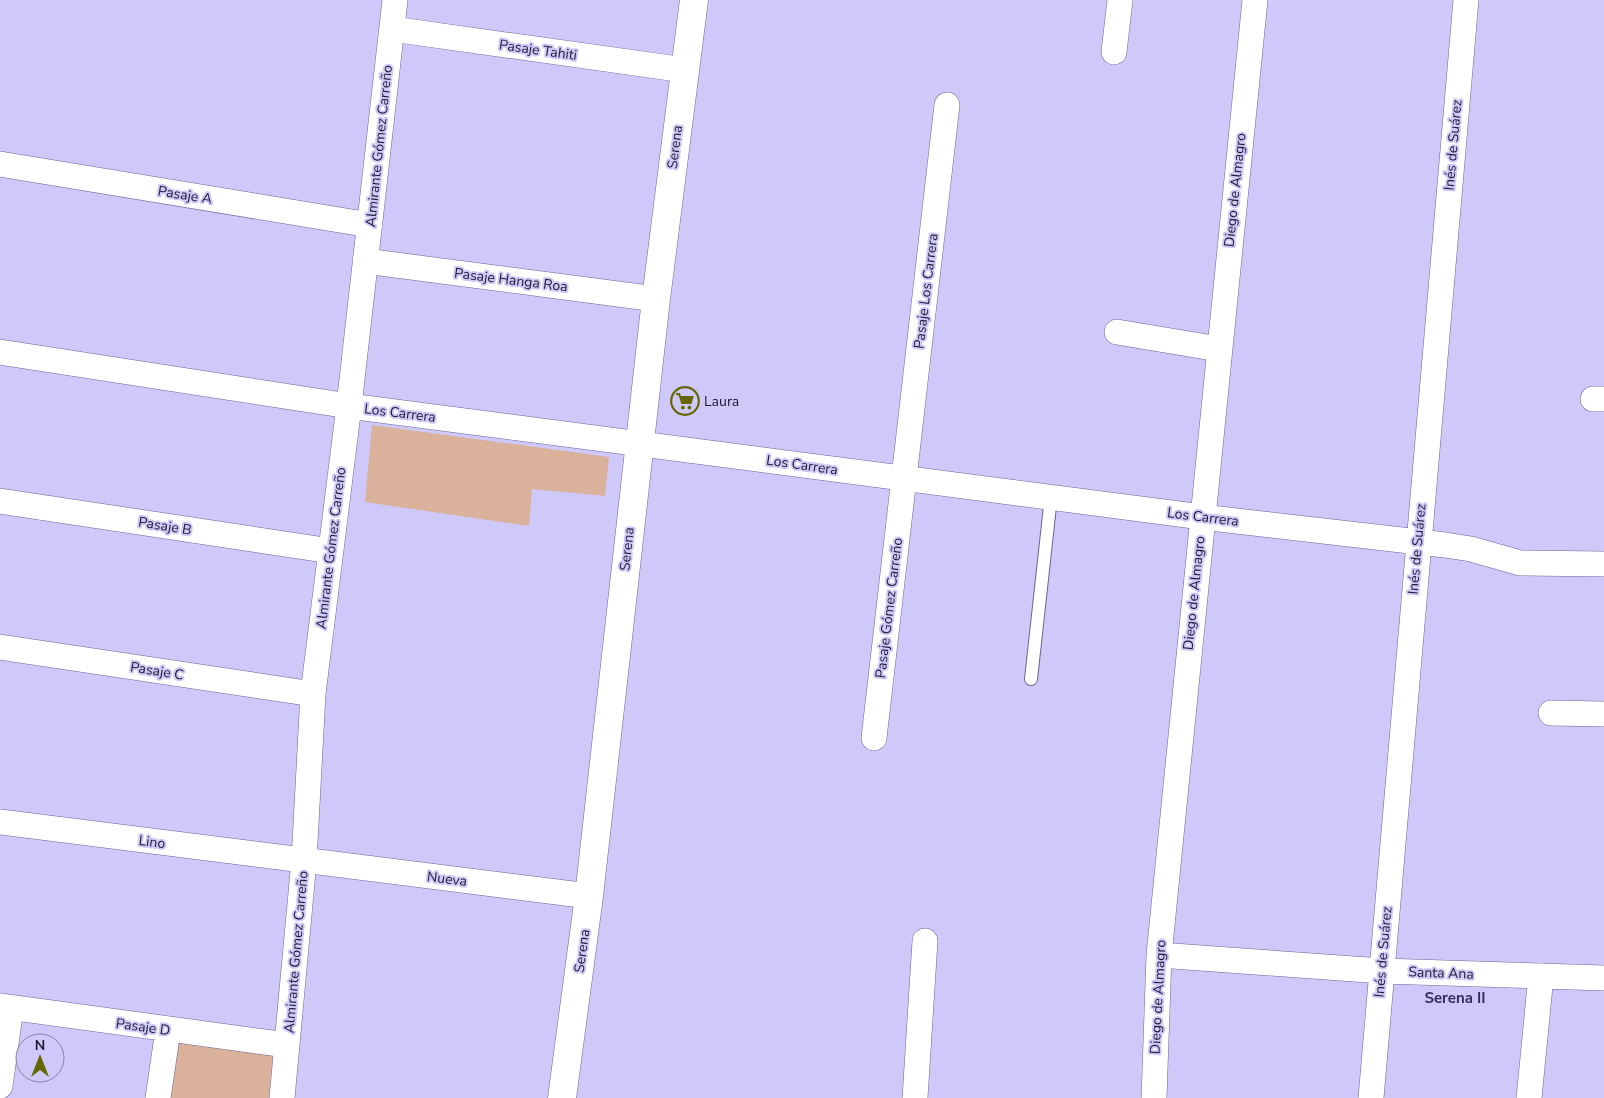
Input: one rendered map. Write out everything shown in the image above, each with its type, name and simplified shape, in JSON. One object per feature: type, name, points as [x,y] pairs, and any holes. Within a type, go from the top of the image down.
[{"type":"street","name":"Almirante Gómez Carreño","points":[[282,1098],[304,861],[313,694],[349,406],[395,0]]},
{"type":"street","name":"Serena","points":[[562,1098],[589,896],[639,443],[694,0]]},
{"type":"street","points":[[1114,52],[1120,0]]},
{"type":"street","name":"Diego de Almagro","points":[[1154,1098],[1158,955],[1255,0]]},
{"type":"street","name":"Inés de Suárez","points":[[1371,1098],[1466,0]]},
{"type":"street","name":"Pasaje Tahiti","points":[[392,30],[685,70]]},
{"type":"street","name":"Pasaje Los Carrera","points":[[904,478],[947,105]]},
{"type":"street","name":"Pasaje A","points":[[0,164],[370,225]]},
{"type":"street","name":"Pasaje Hanga Roa","points":[[365,261],[656,299]]},
{"type":"street","points":[[1117,332],[1219,349]]},
{"type":"street","name":"Los Carrera","points":[[0,352],[349,406],[1202,517],[1471,549],[1520,563],[1604,564]]},
{"type":"street","name":"Pasaje Gómez Carreño","points":[[874,738],[904,478]]},
{"type":"street","name":"Pasaje B","points":[[0,501],[331,551]]},
{"type":"street","name":"Pasaje C","points":[[0,647],[313,694]]},
{"type":"street","points":[[1551,713],[1604,714]]},
{"type":"street","name":"Lino","points":[[0,822],[304,861]]},
{"type":"street","name":"Nueva","points":[[304,861],[589,896]]},
{"type":"street","points":[[915,1098],[925,941]]},
{"type":"street","name":"Santa Ana","points":[[1158,955],[1382,971],[1604,978]]},
{"type":"street","points":[[1529,1098],[1541,976]]},
{"type":"street","points":[[0,1086],[6,1007]]},
{"type":"street","name":"Pasaje D","points":[[6,1007],[287,1045]]},
{"type":"street","points":[[158,1098],[168,1030]]},
{"type":"lane","points":[[1031,679],[1051,497]]},
{"type":"shaded area","points":[[372,425],[609,457],[605,496],[532,489],[529,526],[365,502]]},
{"type":"shaded area","points":[[174,1042],[274,1053],[269,1098],[166,1098]]},
{"type":"place","name":"Laura","points":[[685,401]]},
{"type":"district","name":"Serena II","points":[[1455,998]]}]
